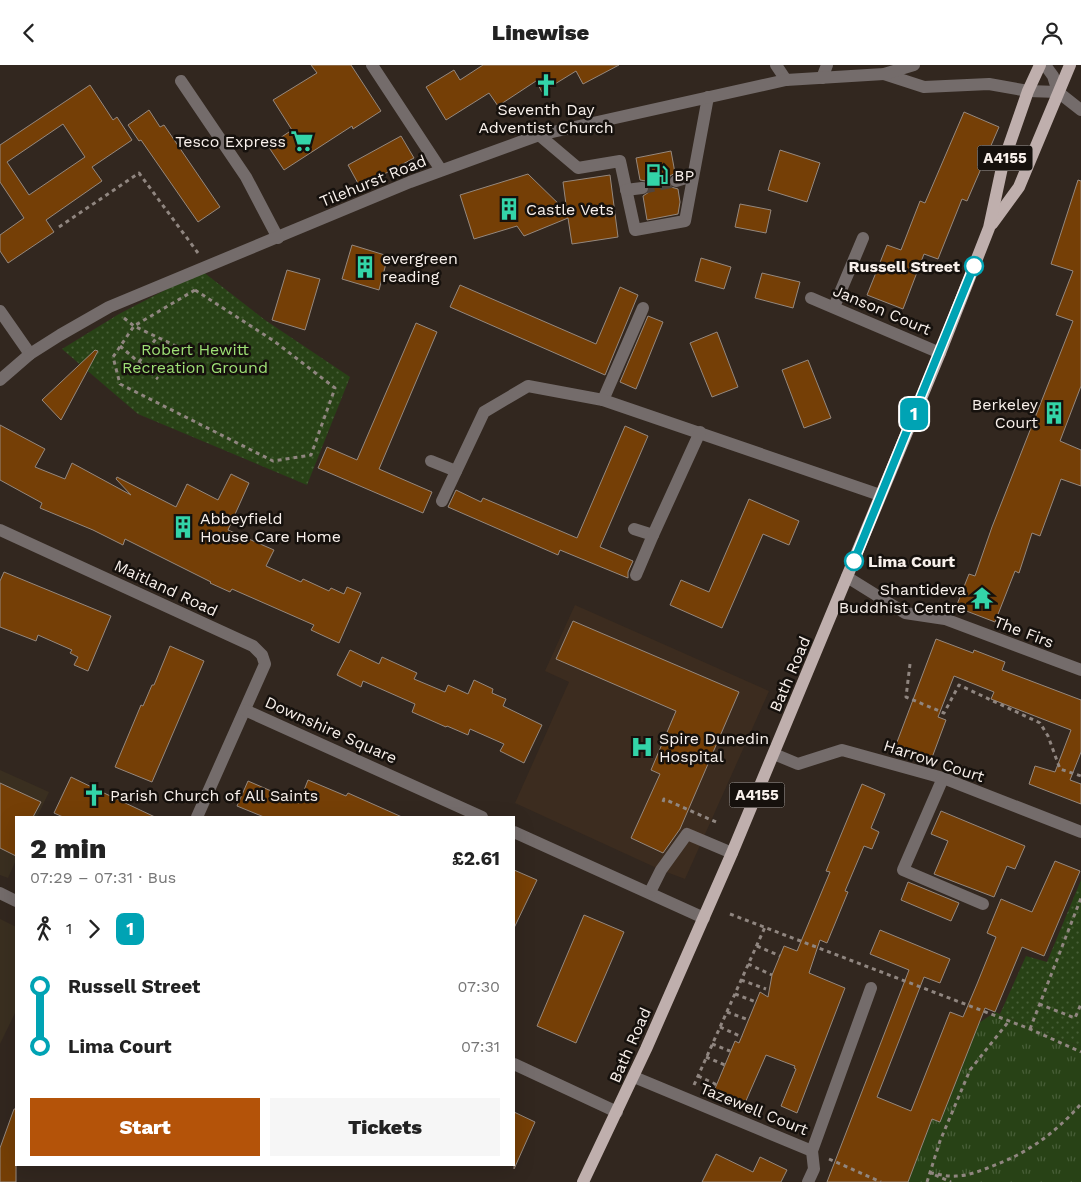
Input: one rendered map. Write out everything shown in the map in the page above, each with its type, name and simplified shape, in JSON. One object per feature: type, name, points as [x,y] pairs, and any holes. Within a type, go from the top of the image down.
[{"type":"main road","name":"Bath Road","points":[[584,1182],[634,1077],[732,853],[940,353],[989,228],[1003,163],[1028,91],[1040,65]]},
{"type":"main road","name":"Bath Road","points":[[989,228],[1019,187],[1070,65]]},
{"type":"street","points":[[372,65],[441,170]]},
{"type":"street","points":[[776,65],[786,80],[884,74],[914,65]]},
{"type":"street","points":[[822,78],[827,65]]},
{"type":"street","points":[[1045,65],[1053,76],[1058,92],[1081,111]]},
{"type":"street","points":[[884,74],[924,87],[989,84],[1028,91],[1058,92]]},
{"type":"street","name":"Tilehurst Road","points":[[0,380],[30,354],[109,307],[441,170],[538,135],[786,80]]},
{"type":"street","points":[[181,81],[246,177],[278,238]]},
{"type":"street","points":[[538,135],[578,168],[620,161],[635,230],[685,221],[708,97]]},
{"type":"street","points":[[676,181],[694,176]]},
{"type":"street","points":[[626,190],[642,188]]},
{"type":"street","points":[[834,307],[863,238]]},
{"type":"street","name":"Janson Court","points":[[811,298],[940,353]]},
{"type":"street","points":[[603,400],[643,308]]},
{"type":"street","points":[[0,311],[30,354]]},
{"type":"street","points":[[442,501],[484,412],[528,386],[603,400],[880,495]]},
{"type":"street","points":[[636,575],[700,432]]},
{"type":"street","points":[[431,461],[456,471]]},
{"type":"street","points":[[634,529],[653,535]]},
{"type":"street","name":"Maitland Road","points":[[0,530],[253,646],[262,655],[265,664],[245,710]]},
{"type":"street","name":"The Firs","points":[[847,577],[904,613],[945,619],[1081,670]]},
{"type":"street","name":"Downshire Square","points":[[197,816],[245,710],[480,816]]},
{"type":"street","name":"Harrow Court","points":[[774,754],[798,763],[842,749],[942,778],[1081,832]]},
{"type":"street","points":[[942,778],[903,870],[983,904]]},
{"type":"street","points":[[515,832],[704,918]]},
{"type":"street","points":[[650,892],[661,870],[687,834],[732,853]]},
{"type":"street","points":[[0,893],[15,900]]},
{"type":"street","name":"Tazewell Court","points":[[634,1077],[812,1151],[871,988]]},
{"type":"street","points":[[515,1064],[617,1112]]},
{"type":"street","points":[[808,1182],[814,1169],[812,1151]]},
{"type":"path","points":[[59,227],[139,173],[208,266]]},
{"type":"path","points":[[195,289],[274,341],[334,388],[311,455],[273,461],[120,384],[113,357],[134,326],[195,289]]},
{"type":"path","points":[[134,326],[180,348]]},
{"type":"path","points":[[139,362],[157,337]]},
{"type":"path","points":[[120,346],[158,379]]},
{"type":"path","points":[[910,664],[906,697],[944,713],[960,685],[1040,723],[1048,736],[1060,769],[1081,776]]},
{"type":"path","points":[[662,802],[664,799],[716,822]]},
{"type":"path","points":[[1030,1029],[1081,898]]},
{"type":"path","points":[[730,914],[1030,1029],[1081,1052]]},
{"type":"path","points":[[687,1099],[765,927]]},
{"type":"path","points":[[757,945],[780,956]]},
{"type":"path","points":[[748,964],[772,975]]},
{"type":"path","points":[[741,979],[766,989]]},
{"type":"path","points":[[735,994],[756,1002]]},
{"type":"path","points":[[1039,1004],[1074,1018],[1081,1004]]},
{"type":"path","points":[[727,1012],[749,1020]]},
{"type":"path","points":[[927,1182],[940,1141],[970,1070],[1008,1021]]},
{"type":"path","points":[[720,1027],[742,1037]]},
{"type":"path","points":[[712,1044],[730,1051]]},
{"type":"path","points":[[706,1057],[725,1065]]},
{"type":"path","points":[[698,1076],[716,1085]]},
{"type":"path","points":[[930,1173],[956,1177],[1012,1159],[1030,1149],[1056,1129],[1081,1104]]},
{"type":"path","points":[[812,1151],[881,1182]]},
{"type":"path","points":[[930,1173],[951,1182]]},
{"type":"shaded area","name":"Spire Dunedin Hospital","points":[[575,605],[769,691],[685,879],[661,870],[515,803],[569,682],[545,671]]},
{"type":"shaded area","points":[[0,770],[49,792],[37,816],[15,816],[15,862],[8,878],[0,875]]},
{"type":"shaded area","points":[[0,919],[15,926],[15,1013],[0,1044]]},
{"type":"green space","name":"Robert Hewitt Recreation Ground","points":[[202,271],[265,320],[350,377],[307,485],[138,414],[62,349],[119,314]]},
{"type":"green space","points":[[1081,880],[1081,1047],[1000,1014],[1026,956],[1047,962]]},
{"type":"green space","points":[[995,1012],[1081,1047],[1081,1182],[908,1182],[932,1119],[940,1122],[979,1023]]},
{"type":"building","points":[[311,65],[351,65],[381,111],[353,129],[352,126],[284,170],[268,146],[292,130],[273,100],[317,73]]},
{"type":"building","points":[[483,65],[619,65],[583,84],[576,71],[542,92],[536,81],[498,106],[489,93],[446,120],[426,87],[454,70],[460,80]]},
{"type":"building","points":[[90,85],[113,120],[117,117],[132,140],[92,167],[102,181],[46,220],[54,232],[8,263],[0,251],[0,235],[24,218],[0,182],[0,145]],"holes":[[[63,124],[85,157],[29,195],[7,162]]]},
{"type":"building","points":[[149,110],[160,127],[164,125],[220,207],[198,222],[141,140],[139,141],[128,125]]},
{"type":"building","points":[[964,112],[999,127],[967,201],[962,199],[938,259],[924,254],[903,309],[867,295],[887,245],[901,250],[920,201],[925,203]]},
{"type":"building","points":[[401,136],[414,158],[360,187],[348,165]]},
{"type":"building","points":[[780,150],[820,163],[807,202],[768,190]]},
{"type":"building","points":[[671,151],[675,173],[670,176],[668,183],[671,187],[678,189],[680,202],[678,214],[647,220],[643,196],[649,192],[650,187],[646,181],[640,180],[636,158]]},
{"type":"building","points":[[528,174],[567,212],[563,182],[610,175],[618,237],[572,244],[568,218],[524,236],[517,226],[474,239],[460,195]]},
{"type":"building","points":[[1078,180],[1081,181],[1081,386],[1060,441],[1081,450],[1081,486],[1061,479],[1040,536],[1032,533],[1019,573],[1015,571],[995,622],[956,607],[969,574],[975,576],[992,527],[1073,321],[1056,315],[1073,271],[1051,264]]},
{"type":"building","points":[[740,204],[771,210],[766,233],[735,227]]},
{"type":"building","name":"evergreen reading","points":[[352,245],[388,256],[379,290],[342,279]]},
{"type":"building","points":[[701,258],[731,267],[724,289],[695,281]]},
{"type":"building","points":[[287,270],[320,279],[305,330],[272,320]]},
{"type":"building","points":[[762,273],[800,282],[793,308],[755,298]]},
{"type":"building","points":[[460,285],[596,344],[620,287],[638,295],[605,375],[450,307]]},
{"type":"building","points":[[648,316],[663,322],[636,389],[620,382]]},
{"type":"building","points":[[416,323],[437,332],[379,469],[432,492],[423,513],[318,468],[327,447],[357,460]]},
{"type":"building","points":[[717,332],[738,387],[712,397],[690,343]]},
{"type":"building","points":[[95,350],[98,351],[61,420],[42,400]]},
{"type":"building","points":[[808,360],[831,418],[804,428],[782,370]]},
{"type":"building","points":[[0,425],[45,449],[35,467],[65,479],[72,463],[131,495],[116,479],[117,477],[176,507],[187,484],[218,500],[231,474],[249,483],[228,530],[274,550],[266,566],[301,582],[303,579],[329,591],[331,588],[344,594],[347,587],[361,593],[339,643],[311,630],[314,625],[232,589],[230,592],[210,583],[125,539],[123,545],[40,508],[42,503],[0,480]]},
{"type":"building","points":[[625,426],[648,436],[600,547],[633,561],[628,572],[628,578],[560,550],[558,555],[448,507],[456,490],[481,502],[483,498],[577,538]]},
{"type":"building","points":[[749,499],[799,521],[789,545],[763,534],[722,628],[670,605],[681,580],[709,592]]},
{"type":"building","points":[[4,572],[111,616],[88,671],[74,665],[78,657],[70,653],[72,650],[38,635],[36,641],[0,627],[0,581]]},
{"type":"building","points":[[573,621],[739,692],[680,829],[663,853],[631,838],[660,774],[651,770],[676,711],[556,659]]},
{"type":"building","points":[[936,639],[973,653],[974,650],[1005,662],[1002,670],[1081,700],[1081,752],[1070,780],[1081,784],[1081,804],[1029,784],[1035,766],[1055,772],[1071,730],[991,699],[994,692],[954,676],[938,717],[946,720],[930,763],[894,750]]},
{"type":"building","points":[[170,646],[204,661],[152,782],[115,767],[141,705],[143,706],[152,685],[154,685]]},
{"type":"building","points":[[350,650],[379,664],[382,657],[417,673],[414,679],[445,692],[448,685],[468,694],[474,680],[493,689],[492,693],[506,699],[503,706],[542,725],[524,763],[500,751],[504,744],[470,729],[468,735],[446,727],[412,712],[415,704],[363,681],[361,687],[337,675]]},
{"type":"building","name":"Parish Church of All Saints","points":[[71,777],[153,816],[61,816],[54,813]]},
{"type":"building","points":[[308,780],[346,796],[348,793],[400,816],[262,816],[237,806],[248,781],[299,803]]},
{"type":"building","points":[[0,783],[41,802],[34,816],[15,816],[15,856],[0,848]]},
{"type":"building","points":[[862,784],[885,794],[871,828],[879,832],[872,849],[864,846],[845,891],[848,892],[827,943],[820,940],[809,973],[845,988],[797,1113],[781,1106],[796,1069],[794,1068],[795,1066],[766,1055],[745,1103],[714,1091],[735,1041],[739,1043],[760,992],[768,997],[772,975],[784,946],[797,951],[830,872],[826,871]]},
{"type":"building","points":[[941,811],[1025,846],[1015,869],[1007,866],[994,897],[934,874],[948,841],[931,834]]},
{"type":"building","points":[[1055,861],[1080,871],[1044,956],[1022,947],[995,1012],[985,1008],[940,1122],[932,1119],[908,1182],[827,1182],[909,970],[870,954],[880,930],[950,959],[940,983],[924,977],[877,1097],[911,1111],[950,1012],[963,1017],[996,937],[987,933],[1001,899],[1032,912]]},
{"type":"building","points":[[515,870],[537,880],[515,926]]},
{"type":"building","points":[[908,882],[959,903],[951,921],[901,900]]},
{"type":"building","points":[[584,915],[624,932],[576,1043],[537,1026]]},
{"type":"building","points":[[15,1109],[16,1182],[0,1182],[0,1148]]},
{"type":"building","points":[[515,1112],[535,1122],[514,1169],[515,1166]]},
{"type":"building","points":[[716,1154],[753,1172],[760,1157],[787,1170],[781,1182],[702,1182]]},
{"type":"tunnel","points":[[642,188],[676,181]]},
{"type":"bus line","name":"1","points":[[854,561],[974,266]]},
{"type":"place","name":"Seventh Day Adventist Church","points":[[546,85]]},
{"type":"place","name":"Tesco Express","points":[[302,141]]},
{"type":"place","name":"BP","points":[[657,175]]},
{"type":"place","name":"Castle Vets","points":[[509,209]]},
{"type":"place","name":"Russell Street","points":[[974,266]]},
{"type":"place","name":"evergreen reading","points":[[365,267]]},
{"type":"place","name":"Berkeley Court","points":[[1054,413]]},
{"type":"place","name":"Abbeyfield House Care Home","points":[[183,527]]},
{"type":"place","name":"Lima Court","points":[[854,561]]},
{"type":"place","name":"Shantideva Buddhist Centre","points":[[982,598]]},
{"type":"place","name":"Spire Dunedin Hospital","points":[[642,747]]},
{"type":"place","name":"Parish Church of All Saints","points":[[94,795]]}]
